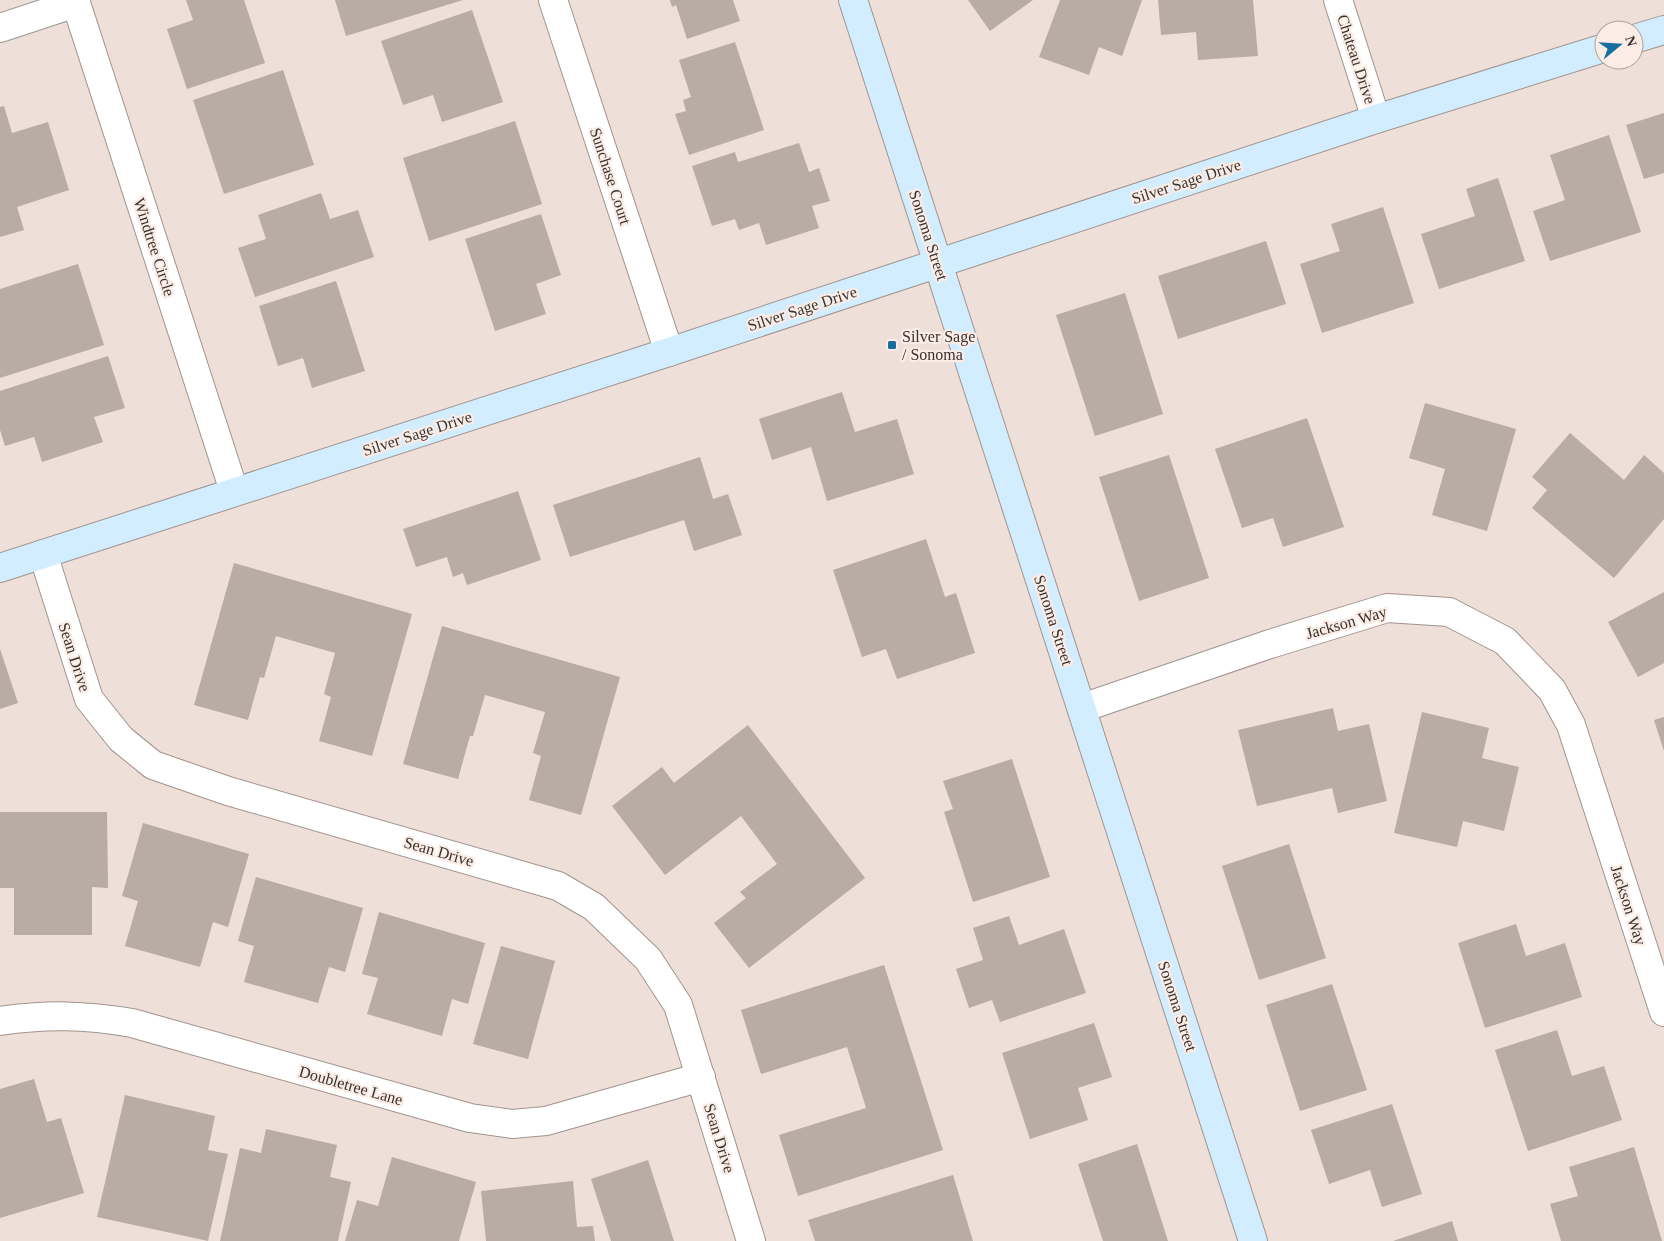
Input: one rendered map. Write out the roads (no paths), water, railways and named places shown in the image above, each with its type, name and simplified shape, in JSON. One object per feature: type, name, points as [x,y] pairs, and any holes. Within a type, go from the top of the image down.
[{"type":"street","name":"Sunchase Court","points":[[553,0],[669,352]]},
{"type":"street","name":"Sonoma Street","points":[[853,0],[1253,1241]]},
{"type":"street","name":"Chateau Drive","points":[[1338,0],[1376,118]]},
{"type":"street","name":"Windtree Circle","points":[[0,28],[76,2],[234,491]]},
{"type":"street","points":[[1644,36],[1664,30]]},
{"type":"street","name":"Silver Sage Drive","points":[[0,568],[669,352],[1376,118],[1594,51]]},
{"type":"street","name":"Sean Drive","points":[[43,554],[89,699],[121,739],[153,765],[228,791],[558,886],[594,907],[648,959],[678,1005],[751,1241]]},
{"type":"street","name":"Jackson Way","points":[[1082,708],[1270,644],[1387,608],[1449,612],[1505,641],[1552,690],[1571,725],[1664,1012]]},
{"type":"street","name":"Doubletree Lane","points":[[0,1021],[38,1016],[89,1016],[132,1023],[470,1118],[512,1124],[546,1121],[701,1077]]},
{"type":"place","name":"Silver Sage / Sonoma","points":[[892,345]]}]
